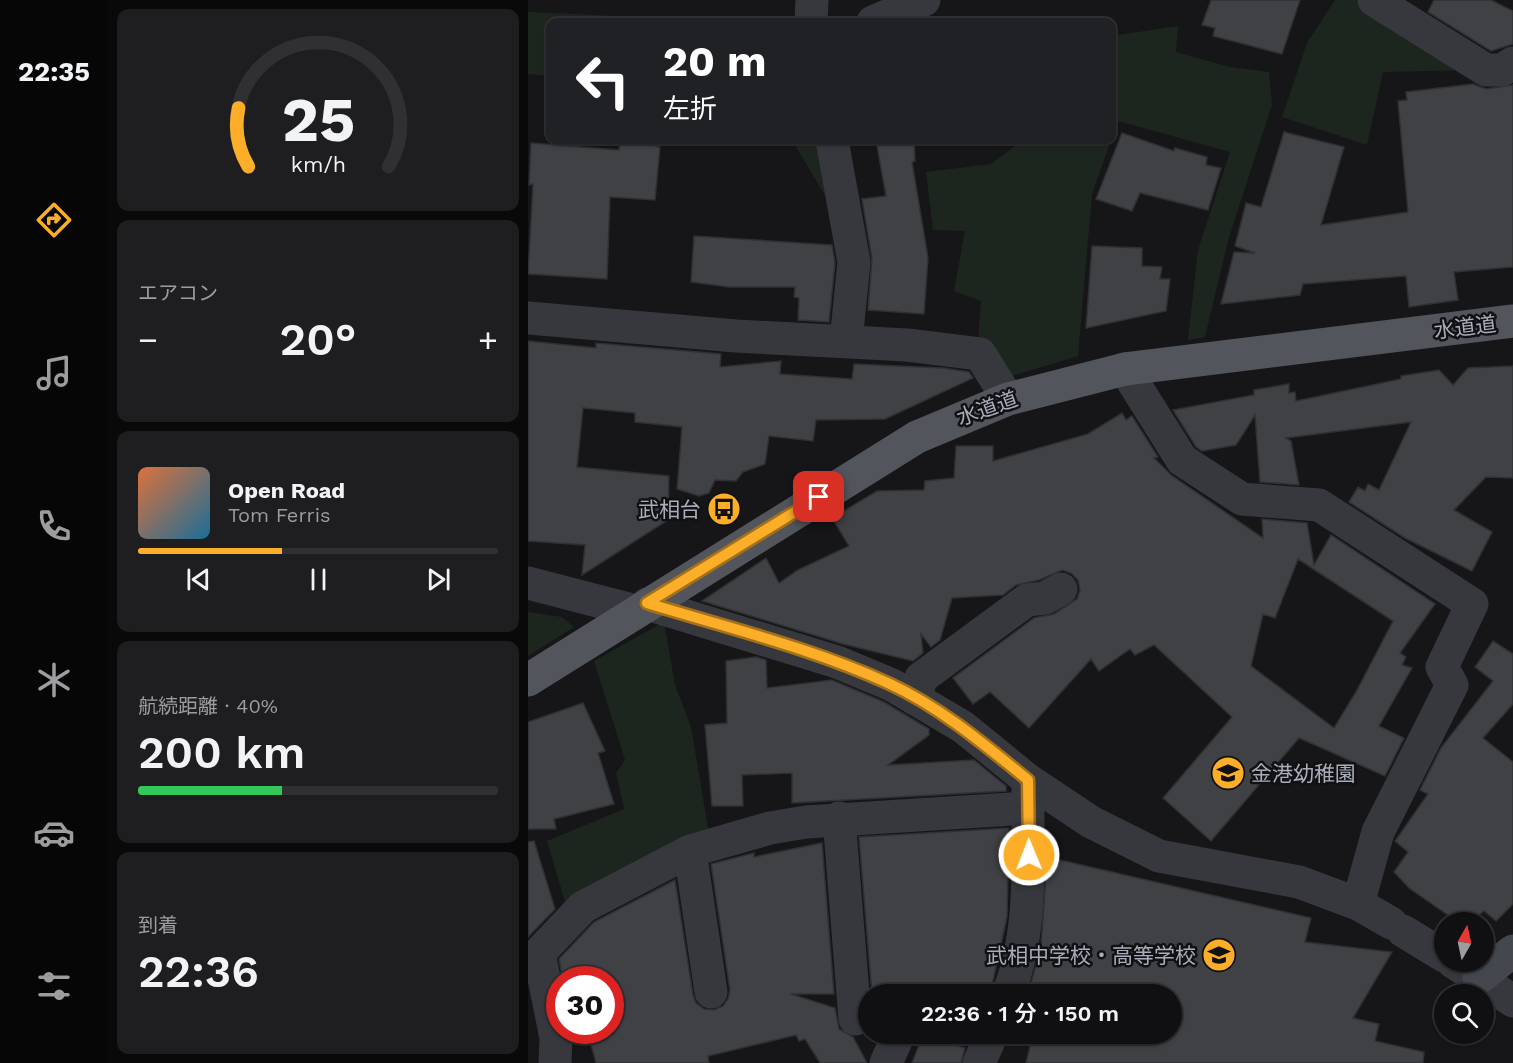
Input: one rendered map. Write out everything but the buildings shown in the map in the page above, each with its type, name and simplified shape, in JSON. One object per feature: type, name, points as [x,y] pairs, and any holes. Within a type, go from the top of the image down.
[{"type":"main road","name":"水道道","points":[[528,680],[917,437],[1008,399],[1125,369],[1513,321]]},
{"type":"street","points":[[811,18],[812,0]]},
{"type":"street","points":[[882,18],[924,0]]},
{"type":"street","points":[[1374,0],[1486,70],[1502,70],[1513,63]]},
{"type":"street","points":[[833,144],[854,262],[846,341]]},
{"type":"street","points":[[528,318],[736,336],[846,341],[980,354],[1008,399]]},
{"type":"street","points":[[1125,369],[1182,460],[1242,499],[1319,505],[1472,604],[1442,667],[1452,685],[1378,832],[1358,904]]},
{"type":"street","points":[[528,583],[642,607],[837,662],[892,685],[963,727],[1028,794],[1159,856],[1299,882],[1358,904],[1434,950]]},
{"type":"street","points":[[915,699],[921,678],[1027,600],[1045,598],[1061,589]]},
{"type":"street","points":[[555,1063],[556,1038],[533,956],[583,907],[690,851],[770,828],[1028,794]]},
{"type":"street","points":[[1010,984],[1023,929],[1028,889],[1028,794]]},
{"type":"street","points":[[839,818],[855,1018]]},
{"type":"street","points":[[690,851],[711,992]]},
{"type":"street","points":[[1494,959],[1513,951]]},
{"type":"street","points":[[1469,972],[1513,1001]]},
{"type":"street","points":[[886,1063],[895,1044]]},
{"type":"street","points":[[979,1063],[988,1044]]},
{"type":"shaded area","points":[[1335,0],[1357,0],[1431,49],[1469,70],[1383,72],[1367,145],[1282,117],[1307,43]]},
{"type":"shaded area","points":[[528,12],[661,18],[546,18],[546,76],[528,74]]},
{"type":"shaded area","points":[[1178,26],[1176,52],[1230,67],[1269,72],[1272,105],[1229,237],[1205,337],[1188,340],[1198,250],[1230,152],[1118,121],[1116,127],[1116,35]]},
{"type":"shaded area","points":[[794,144],[825,144],[836,214]]},
{"type":"shaded area","points":[[1018,144],[1110,144],[1092,194],[1078,356],[1005,378],[978,341],[981,301],[954,291],[965,231],[933,230],[926,172],[991,164]]},
{"type":"shaded area","points":[[528,612],[562,617],[574,627],[528,656]]},
{"type":"shaded area","points":[[664,622],[675,685],[691,727],[709,834],[566,905],[547,841],[624,809],[616,773],[625,760],[594,661]]},
{"type":"place","name":"武相台","points":[[724,509]]},
{"type":"place","name":"金港幼稚園","points":[[1228,773]]},
{"type":"place","name":"武相中学校・高等学校","points":[[1219,955]]},
{"type":"route","points":[[819,497],[647,603],[837,662],[892,685],[963,727],[1028,780],[1029,855]]}]
